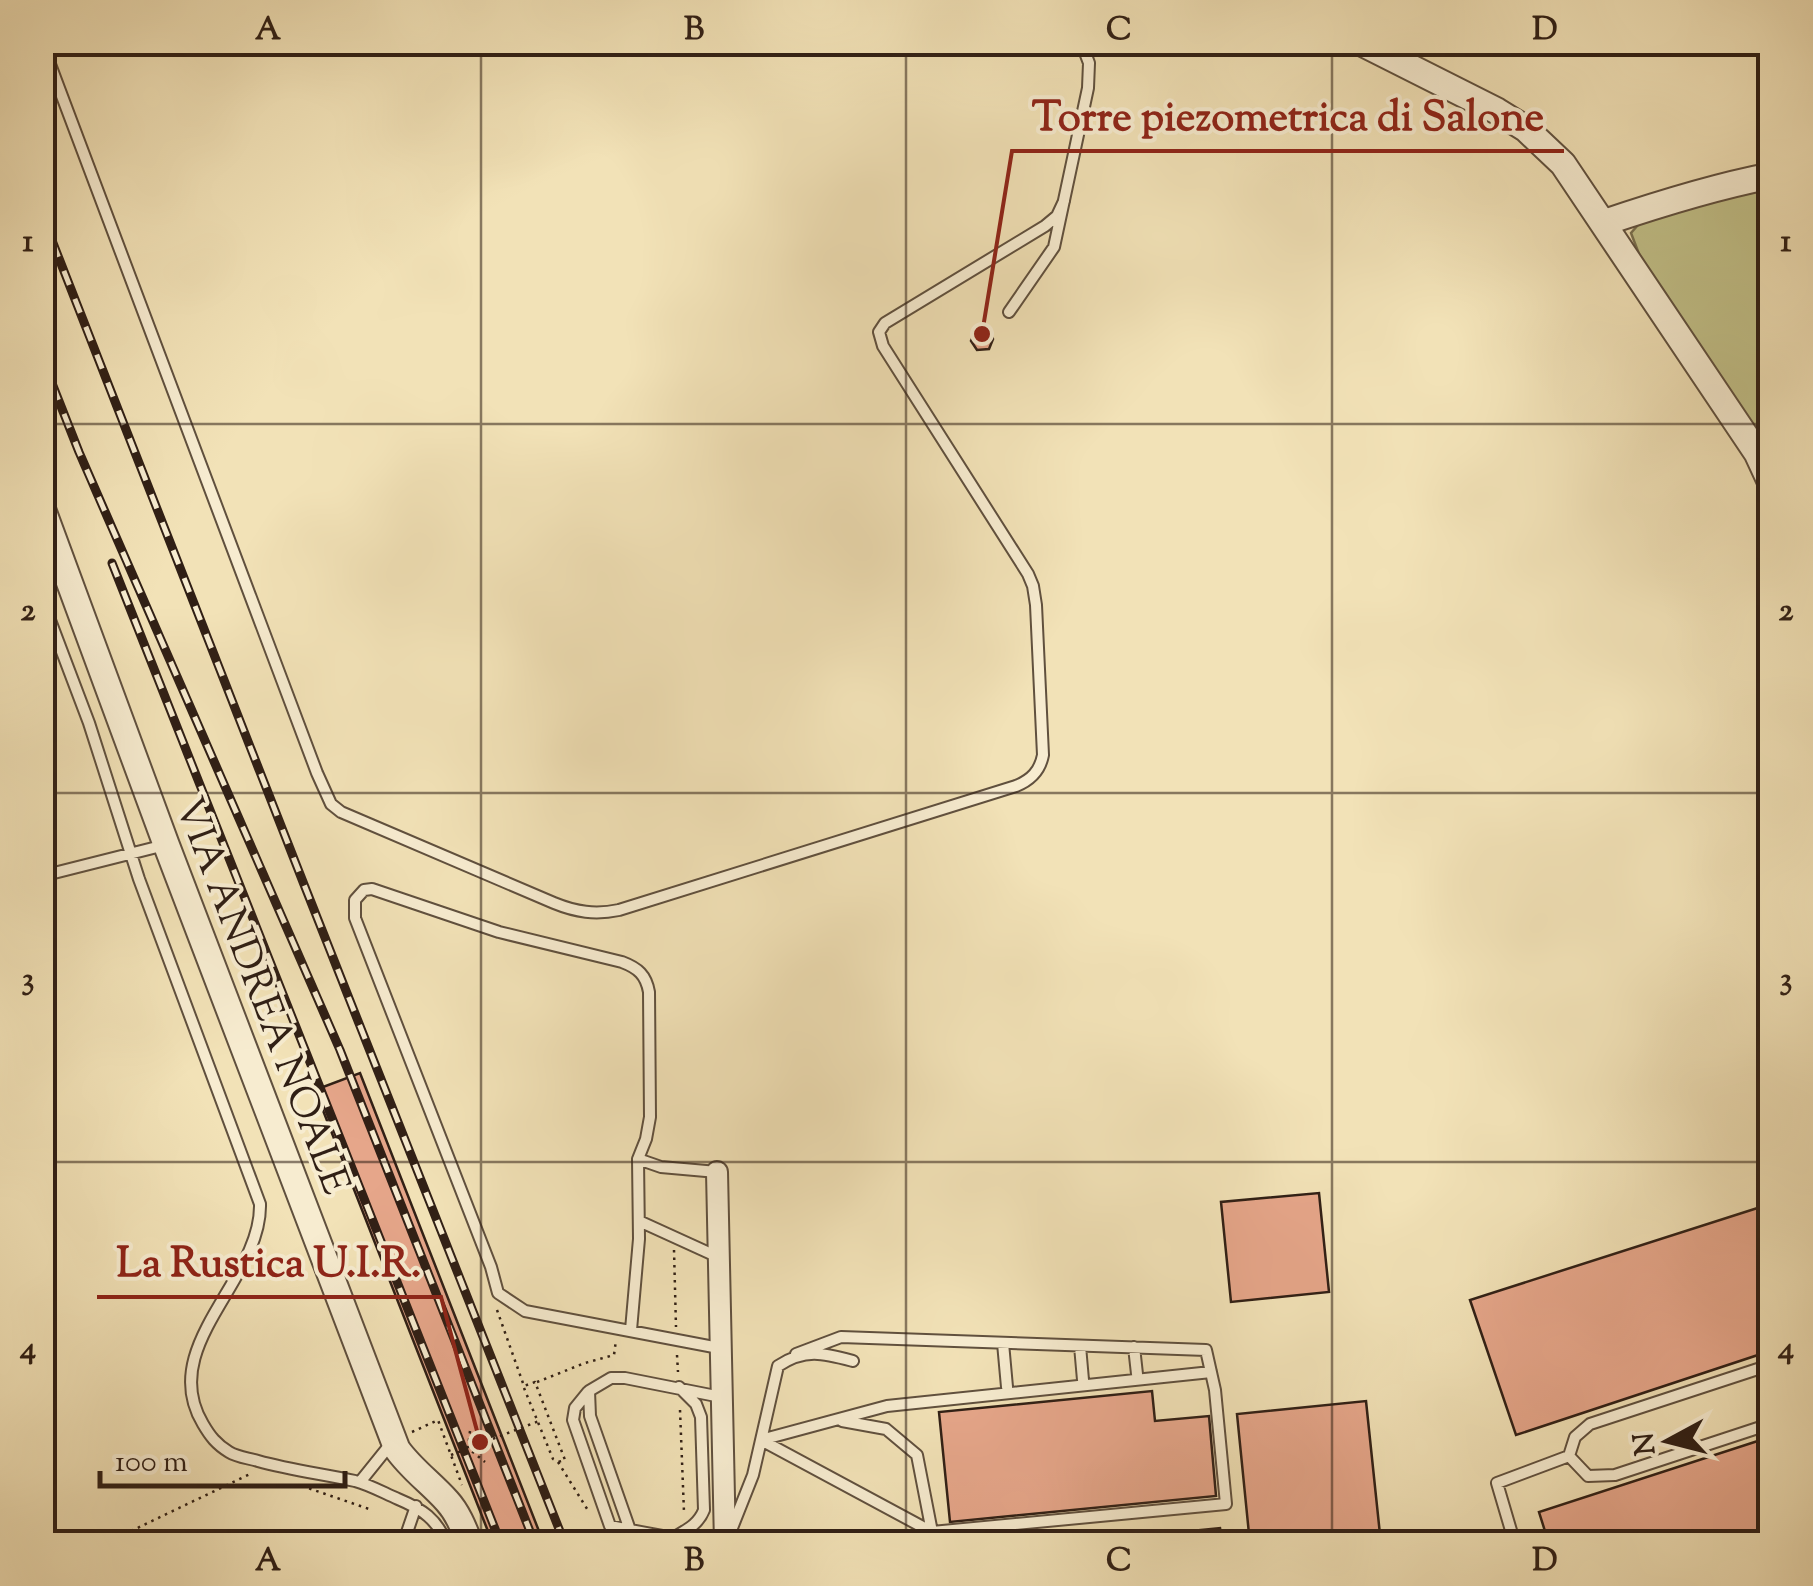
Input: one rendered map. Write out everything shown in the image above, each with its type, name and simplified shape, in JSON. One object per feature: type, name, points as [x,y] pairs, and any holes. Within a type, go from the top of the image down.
[{"type":"street","points":[[1360,42],[1498,111],[1526,129],[1563,164],[1757,453],[1770,481]]},
{"type":"street","points":[[1603,223],[1670,200],[1770,176]]},
{"type":"street","name":"VIA ANDREA NOALE","points":[[42,508],[394,1440],[407,1464],[449,1502],[470,1544]]},
{"type":"street","points":[[717,1172],[726,1544]]},
{"type":"lane","points":[[42,42],[331,804],[341,812],[582,912],[610,912],[656,898],[1016,786],[1038,771],[1043,754],[1033,586],[878,337],[884,323],[1045,226],[1057,216],[1064,201]]},
{"type":"lane","points":[[1009,312],[1051,254],[1090,76],[1081,42]]},
{"type":"lane","points":[[42,599],[90,723],[130,854],[260,1204],[254,1243],[208,1325],[194,1360],[191,1390],[198,1416],[212,1440],[232,1454],[281,1468],[360,1482],[416,1506],[430,1516],[446,1544]]},
{"type":"lane","points":[[42,876],[166,844]]},
{"type":"lane","points":[[631,1330],[640,1221],[638,1159],[650,1117],[649,992],[641,972],[622,962],[498,932],[372,889],[360,893],[354,904],[355,918],[498,1293],[525,1312],[720,1348]]},
{"type":"lane","points":[[638,1159],[661,1167],[717,1172]]},
{"type":"lane","points":[[640,1221],[719,1257]]},
{"type":"lane","points":[[726,1544],[752,1476],[778,1366],[796,1354],[841,1337],[1206,1350],[1216,1390],[1226,1504],[932,1532],[761,1440]]},
{"type":"lane","points":[[1003,1343],[1006,1387]]},
{"type":"lane","points":[[1080,1346],[1083,1380]]},
{"type":"lane","points":[[1134,1348],[1137,1374]]},
{"type":"lane","points":[[796,1354],[831,1355],[853,1362]]},
{"type":"lane","points":[[1515,1544],[1497,1483],[1568,1456],[1575,1437],[1590,1424],[1770,1365]]},
{"type":"lane","points":[[761,1440],[888,1406],[1211,1372]]},
{"type":"lane","points":[[679,1387],[696,1404],[701,1417],[701,1518],[679,1541],[610,1526],[573,1420],[576,1408],[589,1391],[610,1378],[679,1387],[721,1397]]},
{"type":"lane","points":[[589,1391],[590,1416],[630,1530]]},
{"type":"lane","points":[[836,1420],[886,1429],[917,1455],[932,1532]]},
{"type":"lane","points":[[1568,1456],[1588,1476],[1615,1475],[1770,1424]]},
{"type":"lane","points":[[360,1482],[394,1440]]},
{"type":"lane","points":[[403,1544],[416,1506]]},
{"type":"path","points":[[498,1293],[492,1296],[553,1459],[589,1511]]},
{"type":"path","points":[[524,1386],[614,1355],[617,1328]]},
{"type":"path","points":[[536,1382],[565,1460],[558,1462]]},
{"type":"path","points":[[394,1440],[438,1420],[465,1493]]},
{"type":"path","points":[[450,1455],[538,1422]]},
{"type":"path","points":[[468,1448],[470,1431]]},
{"type":"path","points":[[468,1448],[485,1462]]},
{"type":"path","points":[[104,1544],[258,1471]]},
{"type":"path","points":[[291,1482],[372,1510]]},
{"type":"shaded area","points":[[1770,183],[1770,464],[1649,280],[1631,233],[1645,217]]},
{"type":"building","points":[[987,328],[993,339],[989,349],[977,350],[971,341],[976,330]]},
{"type":"building","points":[[360,1073],[544,1544],[493,1544],[315,1090]]},
{"type":"building","points":[[1319,1193],[1329,1292],[1231,1302],[1221,1202]]},
{"type":"building","points":[[1770,1204],[1770,1351],[1516,1435],[1470,1300]]},
{"type":"building","points":[[1152,1391],[1155,1421],[1209,1416],[1216,1496],[950,1522],[939,1412]]},
{"type":"building","points":[[1366,1401],[1381,1544],[1250,1544],[1237,1414]]},
{"type":"building","points":[[1770,1437],[1770,1544],[1549,1544],[1539,1512]]},
{"type":"building","points":[[1220,1528],[1222,1544],[1160,1544],[1159,1534]]},
{"type":"railway","points":[[42,215],[565,1544]]},
{"type":"railway","points":[[42,358],[79,452],[340,1050],[535,1544]]},
{"type":"railway","points":[[112,563],[501,1544]]},
{"type":"place","name":"Torre piezometrica di Salone","points":[[982,334]]},
{"type":"place","name":"La Rustica U.I.R.","points":[[480,1442]]}]
